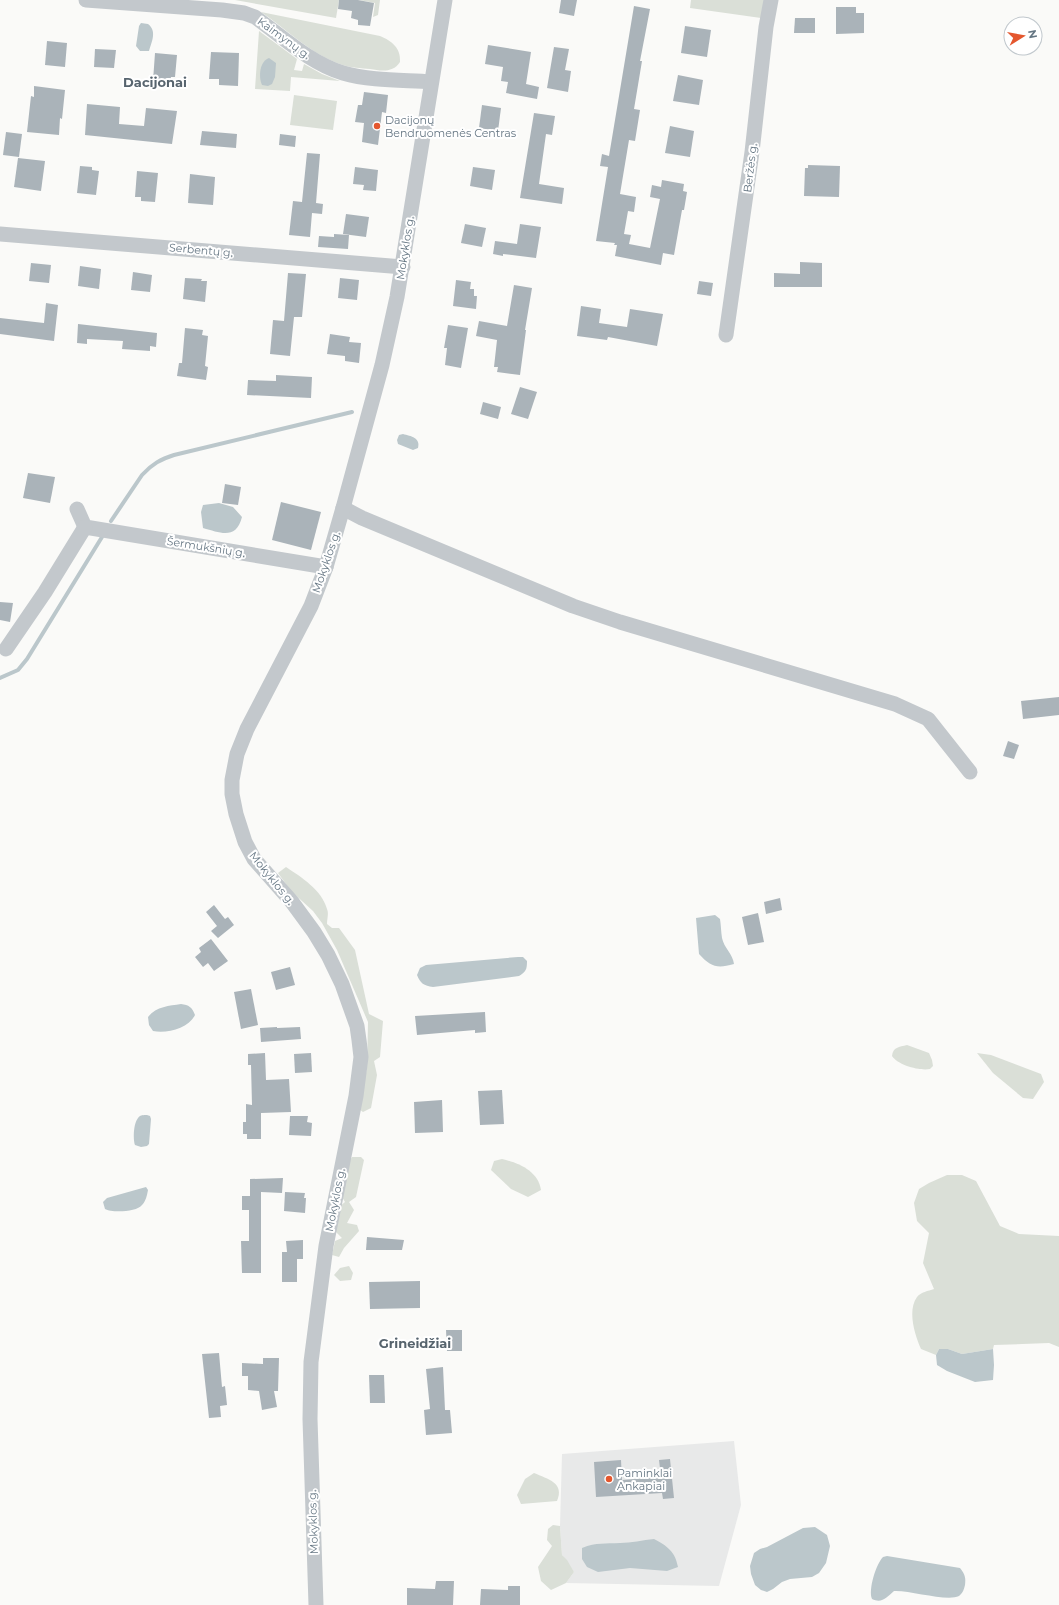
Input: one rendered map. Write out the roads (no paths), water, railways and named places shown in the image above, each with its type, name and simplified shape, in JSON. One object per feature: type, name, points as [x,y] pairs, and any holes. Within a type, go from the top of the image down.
[{"type":"street","name":"Kaimynų g.","points":[[86,0],[244,13],[255,18],[314,60],[342,73],[379,79],[431,82]]},
{"type":"street","name":"Mokyklos g.","points":[[316,1605],[310,1419],[311,1362],[326,1246],[356,1096],[360,1052],[357,1026],[342,984],[328,955],[305,920],[254,859],[245,842],[236,814],[232,794],[232,780],[236,754],[247,729],[311,606],[326,567],[343,508],[382,365],[402,267],[445,0]]},
{"type":"street","name":"Beržės g.","points":[[726,335],[739,248],[766,27],[771,0]]},
{"type":"street","name":"Serbentų g.","points":[[0,234],[402,267]]},
{"type":"street","points":[[343,508],[362,518],[522,585],[620,622],[895,704],[928,719],[970,772]]},
{"type":"street","points":[[6,649],[45,592],[85,527],[77,509]]},
{"type":"street","name":"Šermukšnių g.","points":[[85,527],[326,567]]},
{"type":"waterway","points":[[111,521],[142,475],[157,462],[165,458],[352,412]]},
{"type":"waterway","points":[[0,678],[18,670],[27,659],[102,537]]},
{"type":"place","name":"Dacijonų Bendruomenės Centras","points":[[377,126]]},
{"type":"place","name":"Paminklai Ankapiai","points":[[609,1479]]},
{"type":"district","name":"Dacijonai","points":[[155,82]]},
{"type":"district","name":"Grineidžiai","points":[[415,1343]]}]
